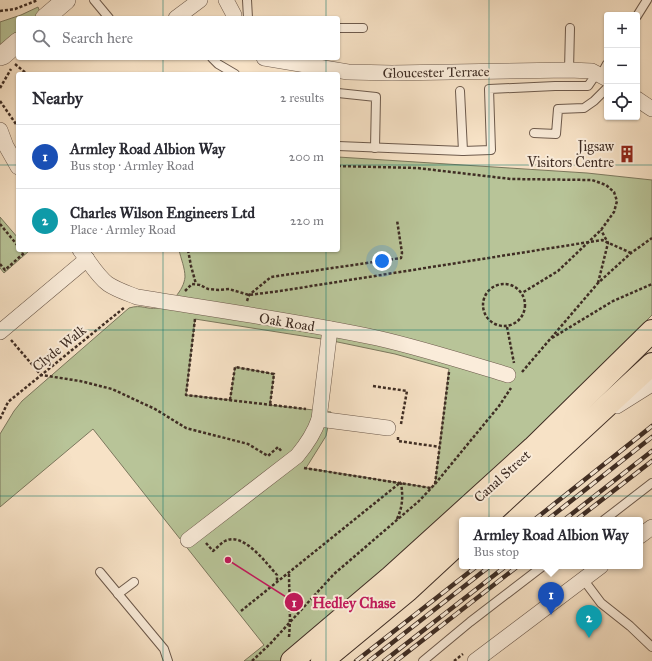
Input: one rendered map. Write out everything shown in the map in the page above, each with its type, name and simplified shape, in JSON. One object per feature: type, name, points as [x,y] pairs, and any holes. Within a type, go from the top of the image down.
[{"type":"main road","name":"Canal Street","points":[[292,661],[391,577],[533,448],[652,331]]},
{"type":"main road","name":"Canal Street","points":[[486,517],[652,364]]},
{"type":"main road","points":[[322,661],[408,590],[459,543]]},
{"type":"street","points":[[48,16],[66,0]]},
{"type":"street","points":[[181,16],[200,0]]},
{"type":"street","points":[[226,0],[234,16]]},
{"type":"street","points":[[7,60],[3,55],[16,44]]},
{"type":"street","name":"Gloucester Terrace","points":[[276,60],[348,72],[392,73],[569,70],[592,71],[604,76]]},
{"type":"street","points":[[640,101],[652,109]]},
{"type":"street","points":[[0,130],[3,149],[16,165]]},
{"type":"street","points":[[1,331],[83,255]]},
{"type":"street","name":"Oak Road","points":[[83,255],[107,283],[121,291],[137,297],[330,329],[378,339],[514,374]]},
{"type":"street","points":[[193,536],[297,456],[314,433],[320,415],[330,329]]},
{"type":"street","points":[[581,429],[652,384]]},
{"type":"street","points":[[320,415],[395,432]]},
{"type":"street","points":[[643,534],[652,527]]},
{"type":"street","points":[[475,661],[597,569]]},
{"type":"lane","points":[[94,0],[107,16]]},
{"type":"lane","points":[[247,0],[248,16]]},
{"type":"lane","points":[[640,12],[647,0]]},
{"type":"lane","points":[[340,28],[363,28]]},
{"type":"lane","points":[[569,70],[570,28]]},
{"type":"lane","points":[[214,60],[232,72]]},
{"type":"lane","points":[[534,133],[556,134],[558,109],[584,108],[594,101],[604,76]]},
{"type":"lane","points":[[340,146],[463,151],[491,150],[489,89],[588,86],[604,76]]},
{"type":"lane","points":[[460,91],[463,151]]},
{"type":"lane","points":[[340,93],[376,97],[375,148]]},
{"type":"lane","points":[[608,517],[652,483]]},
{"type":"lane","points":[[423,661],[470,622],[539,569]]},
{"type":"lane","points":[[100,572],[164,649],[168,661]]},
{"type":"lane","points":[[583,579],[601,603],[630,626],[652,647]]},
{"type":"lane","points":[[118,594],[134,582]]},
{"type":"path","points":[[0,12],[15,9],[38,0]]},
{"type":"path","points":[[0,88],[7,60]]},
{"type":"path","points":[[0,101],[16,124]]},
{"type":"path","points":[[340,166],[417,168],[511,179],[592,180],[606,185],[614,192],[617,201],[614,212],[601,230],[558,271],[522,293]]},
{"type":"path","points":[[249,295],[271,277],[401,258],[402,253],[397,220]]},
{"type":"path","points":[[0,224],[16,244]]},
{"type":"path","points":[[598,283],[602,272],[608,242],[601,230]]},
{"type":"path","points":[[252,661],[270,644],[334,574],[432,488],[499,406],[514,374],[550,339],[598,283],[631,253],[652,238]]},
{"type":"path","points":[[174,303],[192,284],[208,289],[229,289],[249,295],[602,240],[631,253]]},
{"type":"path","points":[[0,264],[5,270],[24,253],[23,252]]},
{"type":"path","points":[[188,252],[196,284]]},
{"type":"path","points":[[550,339],[613,300],[652,284]]},
{"type":"path","points":[[497,285],[511,285],[522,293],[525,305],[522,317],[513,325],[507,327],[500,326],[493,324],[488,320],[482,307],[483,300],[490,288],[497,285]]},
{"type":"path","name":"Clyde Walk","points":[[0,419],[8,402],[137,297]]},
{"type":"path","points":[[196,307],[186,395],[270,405],[320,415]]},
{"type":"path","points":[[507,327],[514,374]]},
{"type":"path","points":[[1,331],[42,375],[80,381],[112,389],[155,410],[186,428],[248,444],[268,456],[278,447],[286,456],[284,465],[432,488]]},
{"type":"path","points":[[435,484],[451,357]]},
{"type":"path","points":[[230,400],[235,367],[274,374],[270,405]]},
{"type":"path","points":[[373,386],[407,391],[395,432],[398,441],[440,447]]},
{"type":"path","points":[[396,520],[402,503],[403,493],[401,482]]},
{"type":"path","points":[[241,611],[401,482]]},
{"type":"path","points":[[193,536],[213,551],[226,540],[235,540],[252,547],[277,575],[277,582]]},
{"type":"path","points":[[289,572],[289,637]]},
{"type":"green space","points":[[38,7],[41,15],[18,16]]},
{"type":"green space","points":[[16,17],[16,34],[0,46],[0,22]]},
{"type":"green space","points":[[340,157],[587,173],[652,180],[652,315],[574,393],[481,481],[382,572],[280,661],[244,661],[264,645],[93,429],[0,507],[0,434],[14,411],[22,401],[129,308],[162,307],[176,297],[184,282],[184,267],[180,252],[340,252]],"holes":[[[195,319],[328,340],[395,354],[449,369],[435,484],[432,488],[306,468],[326,436],[331,412],[270,405],[274,374],[235,367],[230,400],[186,395]]]},
{"type":"green space","points":[[0,217],[16,236],[16,252],[28,252],[4,273],[0,268]]},
{"type":"railway","points":[[538,517],[652,426]]},
{"type":"railway","points":[[551,517],[652,437]]},
{"type":"railway","points":[[568,517],[652,451]]},
{"type":"railway","points":[[580,517],[652,461]]},
{"type":"railway","points":[[356,661],[473,569]]},
{"type":"railway","points":[[369,661],[486,569]]},
{"type":"railway","points":[[384,661],[502,569]]},
{"type":"railway","points":[[396,661],[514,569]]},
{"type":"place","name":"Jigsaw Visitors Centre","points":[[627,154]]},
{"type":"place","name":"Hedley Chase","points":[[228,560]]},
{"type":"place","name":"Armley Road Albion Way","points":[[551,615]]},
{"type":"place","name":"Charles Wilson Engineers Ltd","points":[[589,638]]}]
